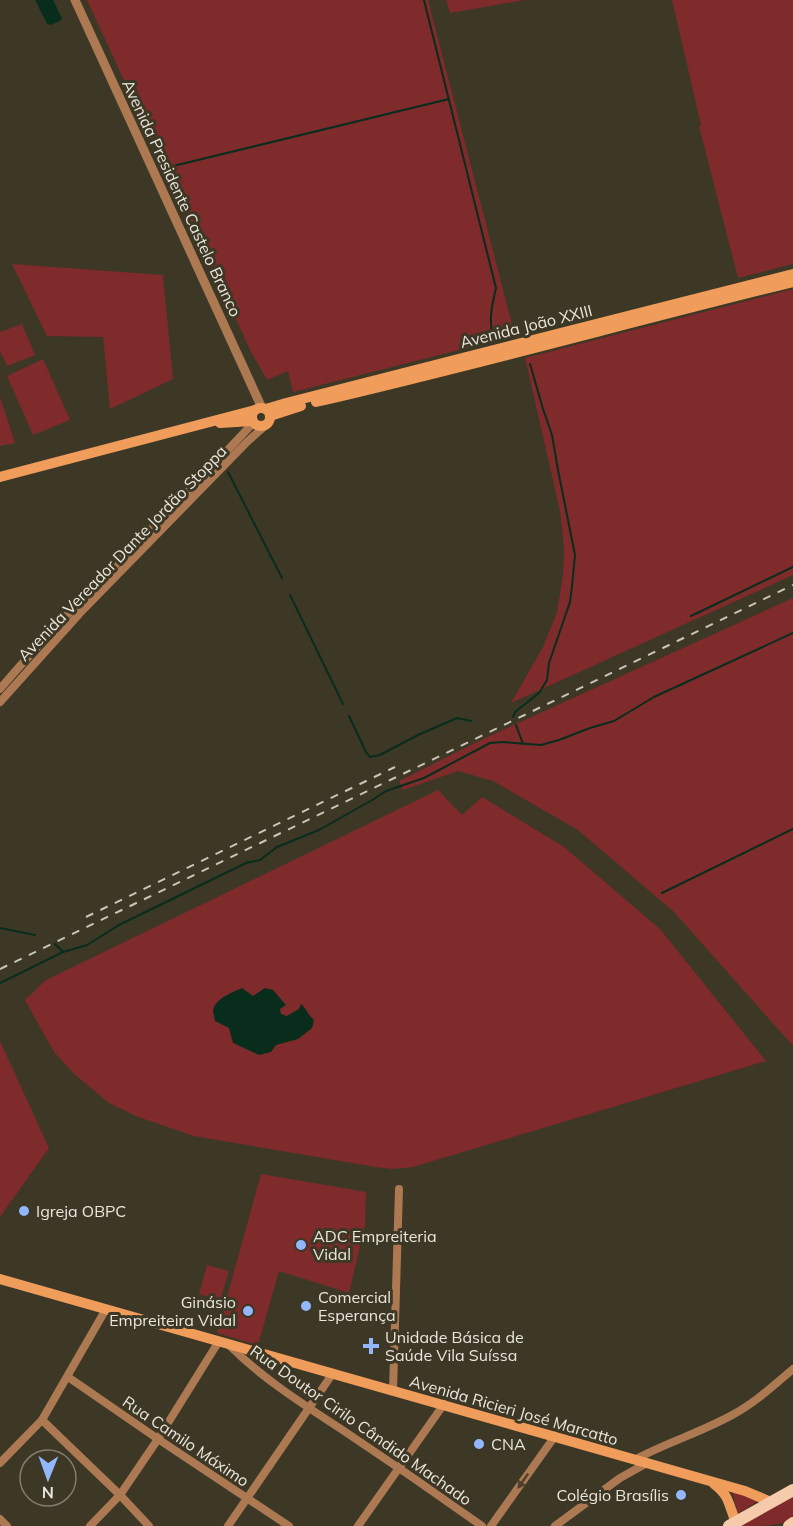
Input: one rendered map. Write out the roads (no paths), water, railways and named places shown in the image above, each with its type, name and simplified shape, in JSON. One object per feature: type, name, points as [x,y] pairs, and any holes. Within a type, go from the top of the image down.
[{"type":"main road","name":"Avenida João XXIII","points":[[198,425],[253,422],[259,426],[264,413],[286,403],[793,274]]},
{"type":"main road","name":"Avenida João XXIII","points":[[0,477],[198,425],[301,406],[522,353],[793,282]]},
{"type":"main road","name":"Avenida Ricieri José Marcatto","points":[[0,1279],[709,1480],[771,1502]]},
{"type":"main road","points":[[709,1480],[727,1496],[732,1524],[793,1490]]},
{"type":"main road","points":[[789,1526],[793,1524]]},
{"type":"street","name":"Avenida Presidente Castelo Branco","points":[[75,0],[264,413]]},
{"type":"street","name":"Avenida Vereador Dante Jordão Stoppa","points":[[0,702],[80,613],[247,442],[264,413]]},
{"type":"street","name":"Avenida Vereador Dante Jordão Stoppa","points":[[0,689],[65,616],[175,506],[253,422]]},
{"type":"street","points":[[393,1391],[399,1189]]},
{"type":"street","points":[[0,1463],[42,1420],[106,1309]]},
{"type":"street","points":[[90,1526],[120,1495],[223,1342]]},
{"type":"street","name":"Rua Doutor Cirilo Cândido Machado","points":[[223,1342],[309,1408],[399,1467],[482,1526]]},
{"type":"street","points":[[620,1478],[631,1458],[652,1451],[738,1412],[759,1398],[793,1369]]},
{"type":"street","points":[[228,1526],[333,1373]]},
{"type":"street","name":"Rua Camilo Máximo","points":[[68,1377],[289,1526]]},
{"type":"street","points":[[358,1526],[444,1404]]},
{"type":"street","points":[[42,1420],[149,1526]]},
{"type":"street","points":[[491,1526],[555,1436]]},
{"type":"street","points":[[555,1526],[620,1478],[647,1463],[652,1451]]},
{"type":"street","points":[[0,1519],[7,1526]]},
{"type":"waterway","points":[[424,0],[496,288],[491,314],[493,340]]},
{"type":"waterway","points":[[169,167],[449,99]]},
{"type":"waterway","points":[[513,717],[515,712],[539,693],[547,680],[549,663],[570,602],[575,555],[552,435],[530,364]]},
{"type":"waterway","points":[[228,472],[282,578]]},
{"type":"waterway","points":[[691,616],[793,567]]},
{"type":"waterway","points":[[290,595],[343,704]]},
{"type":"waterway","points":[[0,983],[63,952],[87,945],[119,925],[246,863],[260,860],[277,847],[319,830],[386,791],[424,778],[490,743],[541,745],[614,721],[654,697],[793,633]]},
{"type":"waterway","points":[[349,716],[370,757],[380,755],[457,718],[471,721]]},
{"type":"waterway","points":[[516,725],[523,744]]},
{"type":"waterway","points":[[662,893],[793,829]]},
{"type":"waterway","points":[[0,928],[35,935]]},
{"type":"waterway","points":[[55,944],[63,952]]},
{"type":"railway","points":[[0,969],[793,585]]},
{"type":"railway","points":[[86,917],[395,767]]},
{"type":"place","name":"Igreja OBPC","points":[[24,1211]]},
{"type":"place","name":"ADC Empreiteria Vidal","points":[[301,1245]]},
{"type":"place","name":"Comercial Esperança","points":[[306,1306]]},
{"type":"place","name":"Ginásio Empreiteira Vidal","points":[[248,1311]]},
{"type":"place","name":"Unidade Básica de Saúde Vila Suíssa","points":[[371,1346]]},
{"type":"place","name":"CNA","points":[[479,1444]]},
{"type":"place","name":"Colégio Brasílis","points":[[681,1495]]}]
